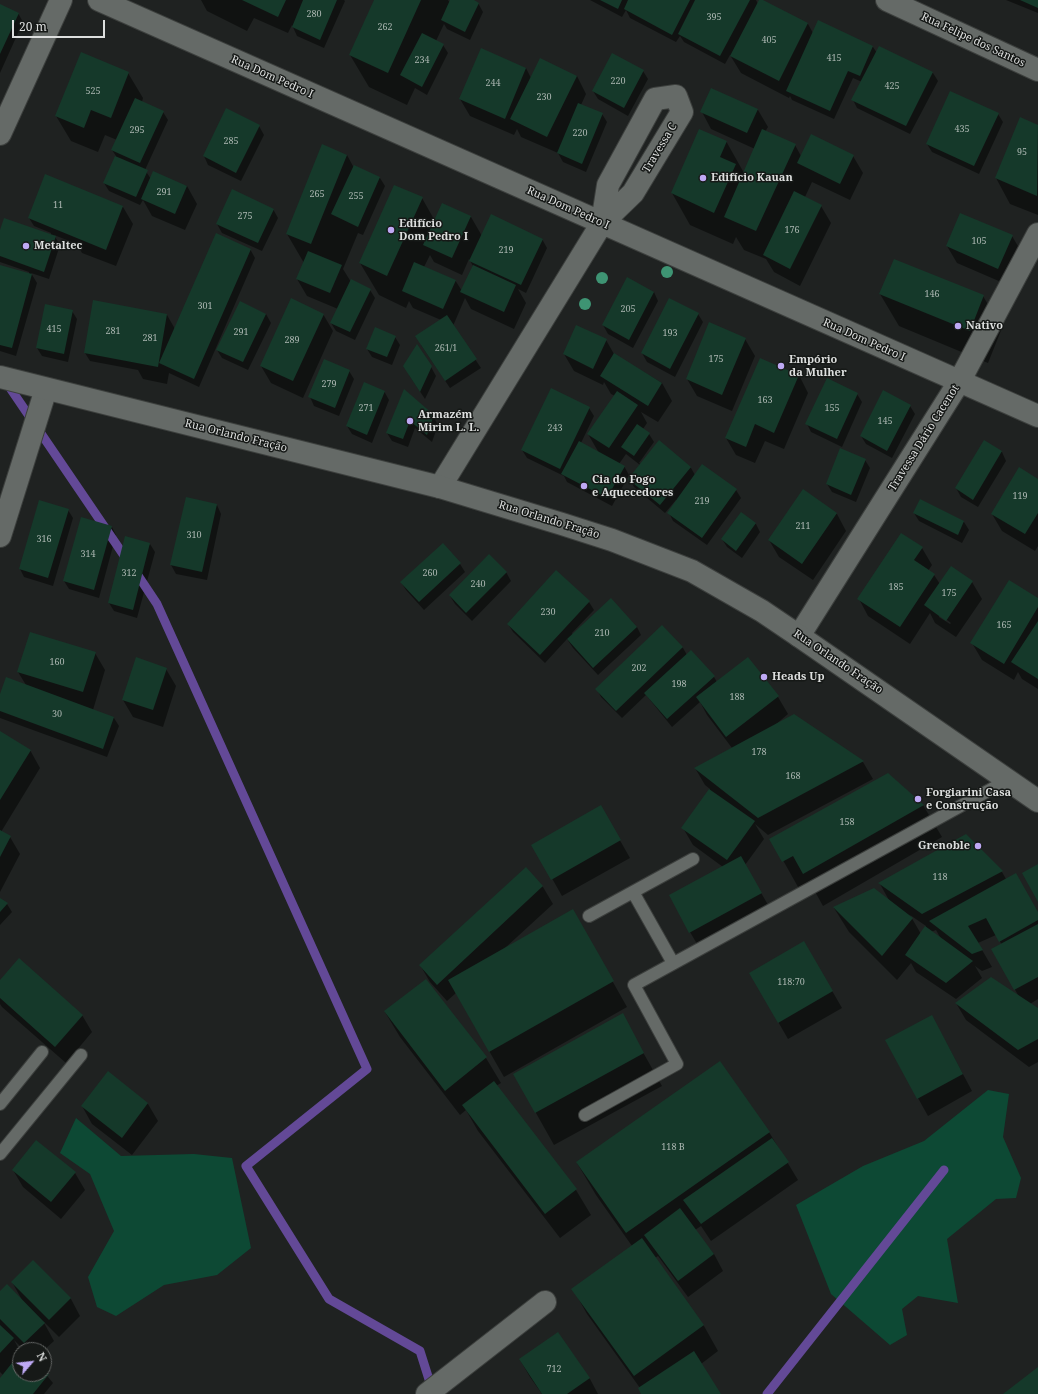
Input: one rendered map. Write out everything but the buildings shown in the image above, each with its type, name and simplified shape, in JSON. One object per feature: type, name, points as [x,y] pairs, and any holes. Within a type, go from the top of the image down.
[{"type":"street","points":[[0,134],[61,0]]},
{"type":"street","name":"Rua Dom Pedro I","points":[[99,0],[1038,416]]},
{"type":"street","name":"Rua Felipe dos Santos","points":[[887,0],[1038,70]]},
{"type":"street","name":"Travessa C","points":[[440,487],[602,223],[634,193],[682,112],[676,96],[655,99],[608,185],[602,223]]},
{"type":"street","name":"Travessa Dário Cacenot","points":[[799,636],[959,382],[1038,234]]},
{"type":"street","name":"Rua Orlando Fração","points":[[0,377],[440,487],[612,540],[692,572],[762,611],[1038,801]]},
{"type":"street","points":[[0,536],[46,389]]},
{"type":"street","points":[[427,1394],[544,1302]]},
{"type":"lane","points":[[585,1115],[677,1064],[634,984],[1008,780]]},
{"type":"lane","points":[[589,916],[693,859]]},
{"type":"lane","points":[[633,892],[672,963]]},
{"type":"lane","points":[[0,1104],[42,1052]]},
{"type":"lane","points":[[0,1154],[81,1055]]},
{"type":"green space","points":[[988,1090],[1009,1094],[1003,1137],[1021,1178],[1016,1198],[996,1199],[947,1239],[958,1303],[918,1296],[902,1309],[907,1335],[890,1345],[831,1294],[796,1205],[863,1166],[924,1141]]},
{"type":"green space","points":[[76,1118],[121,1156],[194,1154],[232,1158],[251,1248],[217,1275],[164,1285],[116,1316],[97,1307],[88,1277],[114,1231],[90,1174],[60,1153]]},
{"type":"waterway","points":[[6,382],[127,560]]},
{"type":"waterway","points":[[135,571],[157,604],[367,1069],[246,1166],[329,1299],[420,1351],[432,1389]]},
{"type":"waterway","points":[[767,1394],[944,1170]]},
{"type":"place","name":"Edifício Kauan","points":[[703,178]]},
{"type":"place","name":"Edifício Dom Pedro I","points":[[391,230]]},
{"type":"place","name":"Metaltec","points":[[26,246]]},
{"type":"place","name":"Nativo","points":[[958,326]]},
{"type":"place","name":"Empório da Mulher","points":[[781,366]]},
{"type":"place","name":"Armazém Mirim L. L.","points":[[410,421]]},
{"type":"place","name":"Cia do Fogo e Aquecedores","points":[[584,486]]},
{"type":"place","name":"Heads Up","points":[[764,677]]},
{"type":"place","name":"Forgiarini Casa e Construção","points":[[918,799]]},
{"type":"place","name":"Grenoble","points":[[978,846]]}]
